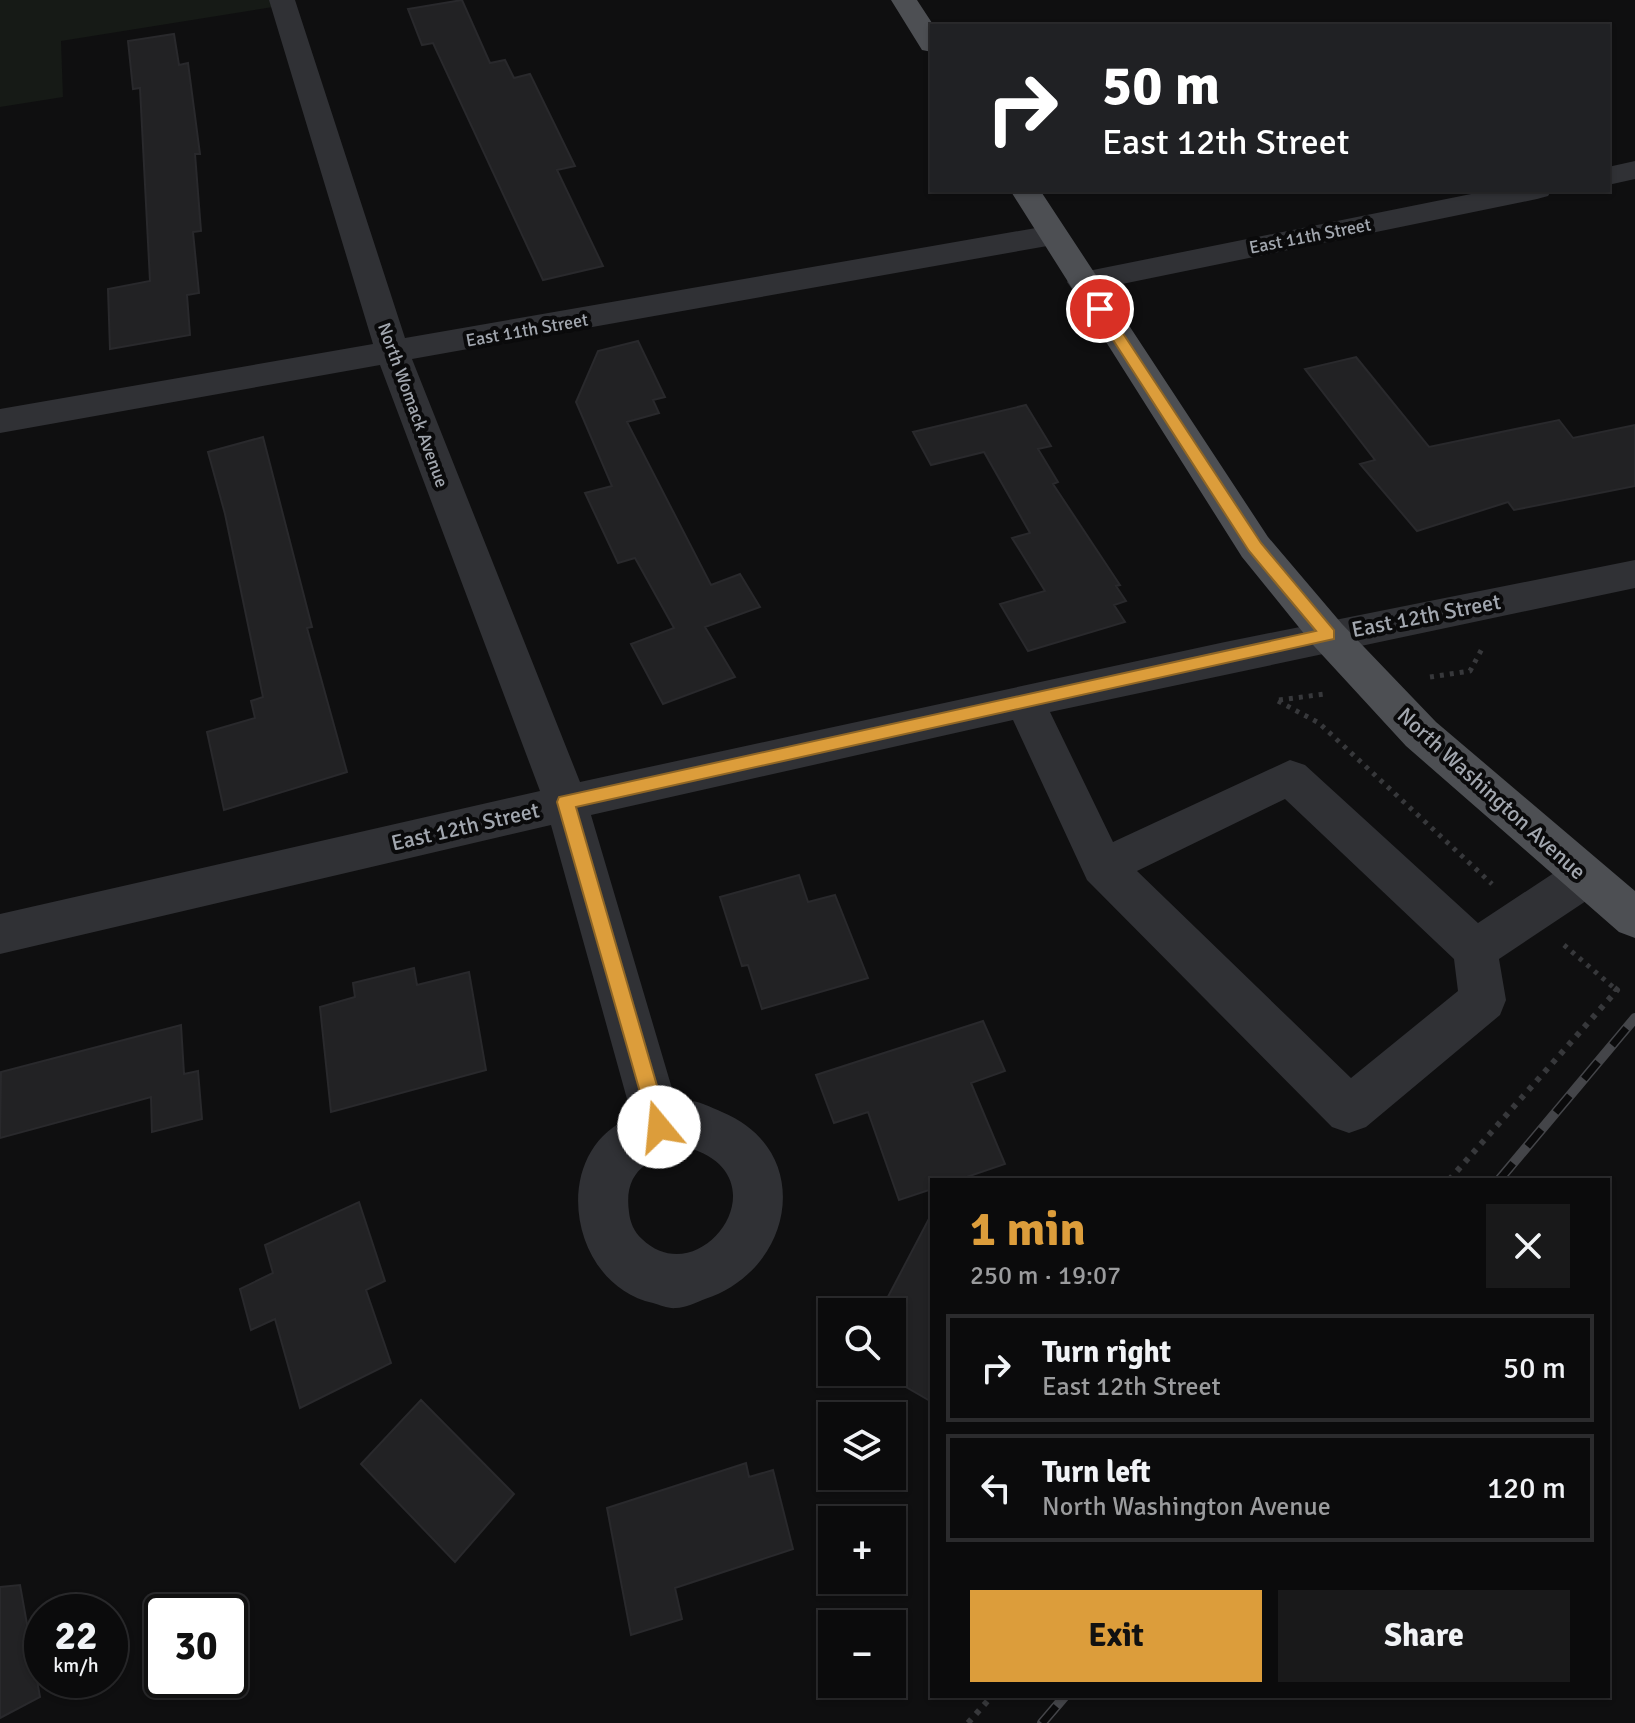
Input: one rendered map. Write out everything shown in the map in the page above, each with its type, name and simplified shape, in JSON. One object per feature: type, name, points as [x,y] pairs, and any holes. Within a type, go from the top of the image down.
[{"type":"main road","points":[[904,0],[930,41]]},
{"type":"main road","name":"North Washington Avenue","points":[[1026,192],[1255,547],[1328,635],[1421,734],[1635,918]]},
{"type":"street","name":"North Womack Avenue","points":[[282,0],[393,355],[566,802],[659,1127]]},
{"type":"street","points":[[1610,176],[1635,170]]},
{"type":"street","name":"East 11th Street","points":[[1083,282],[1527,192]]},
{"type":"street","name":"East 11th Street","points":[[0,421],[393,355],[1053,235]]},
{"type":"street","name":"East 12th Street","points":[[0,934],[566,802],[1328,635],[1635,574]]},
{"type":"street","points":[[1025,702],[1103,867],[1349,1110],[1483,1000],[1475,950],[1290,777],[1103,867]]},
{"type":"street","points":[[1475,950],[1585,877]]},
{"type":"path","points":[[968,1723],[990,1698]]},
{"type":"shaded area","points":[[0,0],[271,0],[273,7],[61,41],[63,97],[0,107]]},
{"type":"building","points":[[462,0],[490,63],[505,60],[514,78],[530,74],[575,166],[557,170],[603,266],[543,280],[433,43],[422,45],[408,9]]},
{"type":"building","points":[[174,34],[179,65],[188,63],[200,154],[195,154],[201,231],[193,232],[199,293],[187,295],[190,335],[110,349],[108,289],[150,281],[140,88],[133,89],[128,41]]},
{"type":"building","points":[[638,341],[665,397],[653,400],[659,413],[627,422],[711,585],[740,574],[760,607],[705,627],[735,677],[663,704],[631,644],[674,628],[635,558],[618,563],[585,493],[612,486],[576,402],[598,351]]},
{"type":"building","points":[[1356,357],[1429,447],[1559,420],[1573,438],[1635,425],[1635,486],[1514,510],[1508,502],[1417,531],[1360,464],[1375,460],[1305,369]]},
{"type":"building","points":[[1026,405],[1051,446],[1038,449],[1058,482],[1053,484],[1120,585],[1116,586],[1126,601],[1114,605],[1125,622],[1028,651],[1000,604],[1045,591],[1012,538],[1030,533],[984,452],[931,465],[913,432]]},
{"type":"building","points":[[263,437],[312,627],[307,628],[347,772],[224,810],[207,732],[255,718],[251,701],[263,697],[225,514],[208,452]]},
{"type":"building","points":[[799,875],[808,902],[835,895],[868,978],[762,1009],[748,965],[742,966],[720,897]]},
{"type":"building","points":[[414,968],[417,985],[469,972],[486,1070],[331,1112],[320,1007],[355,997],[353,983]]},
{"type":"building","points":[[983,1021],[1005,1071],[971,1083],[1005,1164],[964,1178],[930,1178],[930,1190],[899,1200],[868,1112],[834,1123],[816,1075]]},
{"type":"building","points":[[181,1025],[184,1074],[198,1071],[202,1119],[152,1132],[151,1097],[0,1138],[1,1072]]},
{"type":"building","points":[[359,1202],[385,1281],[366,1290],[391,1363],[300,1408],[275,1319],[251,1330],[240,1289],[273,1273],[265,1245]]},
{"type":"building","points":[[930,1217],[930,1401],[904,1386],[906,1298],[887,1298]]},
{"type":"building","points":[[421,1400],[514,1494],[455,1562],[361,1464]]},
{"type":"building","points":[[746,1463],[749,1477],[773,1470],[793,1549],[675,1588],[682,1619],[631,1635],[607,1508]]},
{"type":"building","points":[[20,1585],[24,1607],[24,1698],[38,1698],[0,1718],[0,1587]]},
{"type":"railway","points":[[1501,1178],[1635,1018]]},
{"type":"railway","points":[[1042,1723],[1063,1698]]},
{"type":"route","points":[[659,1127],[566,802],[1328,635],[1255,547],[1100,309]]}]
